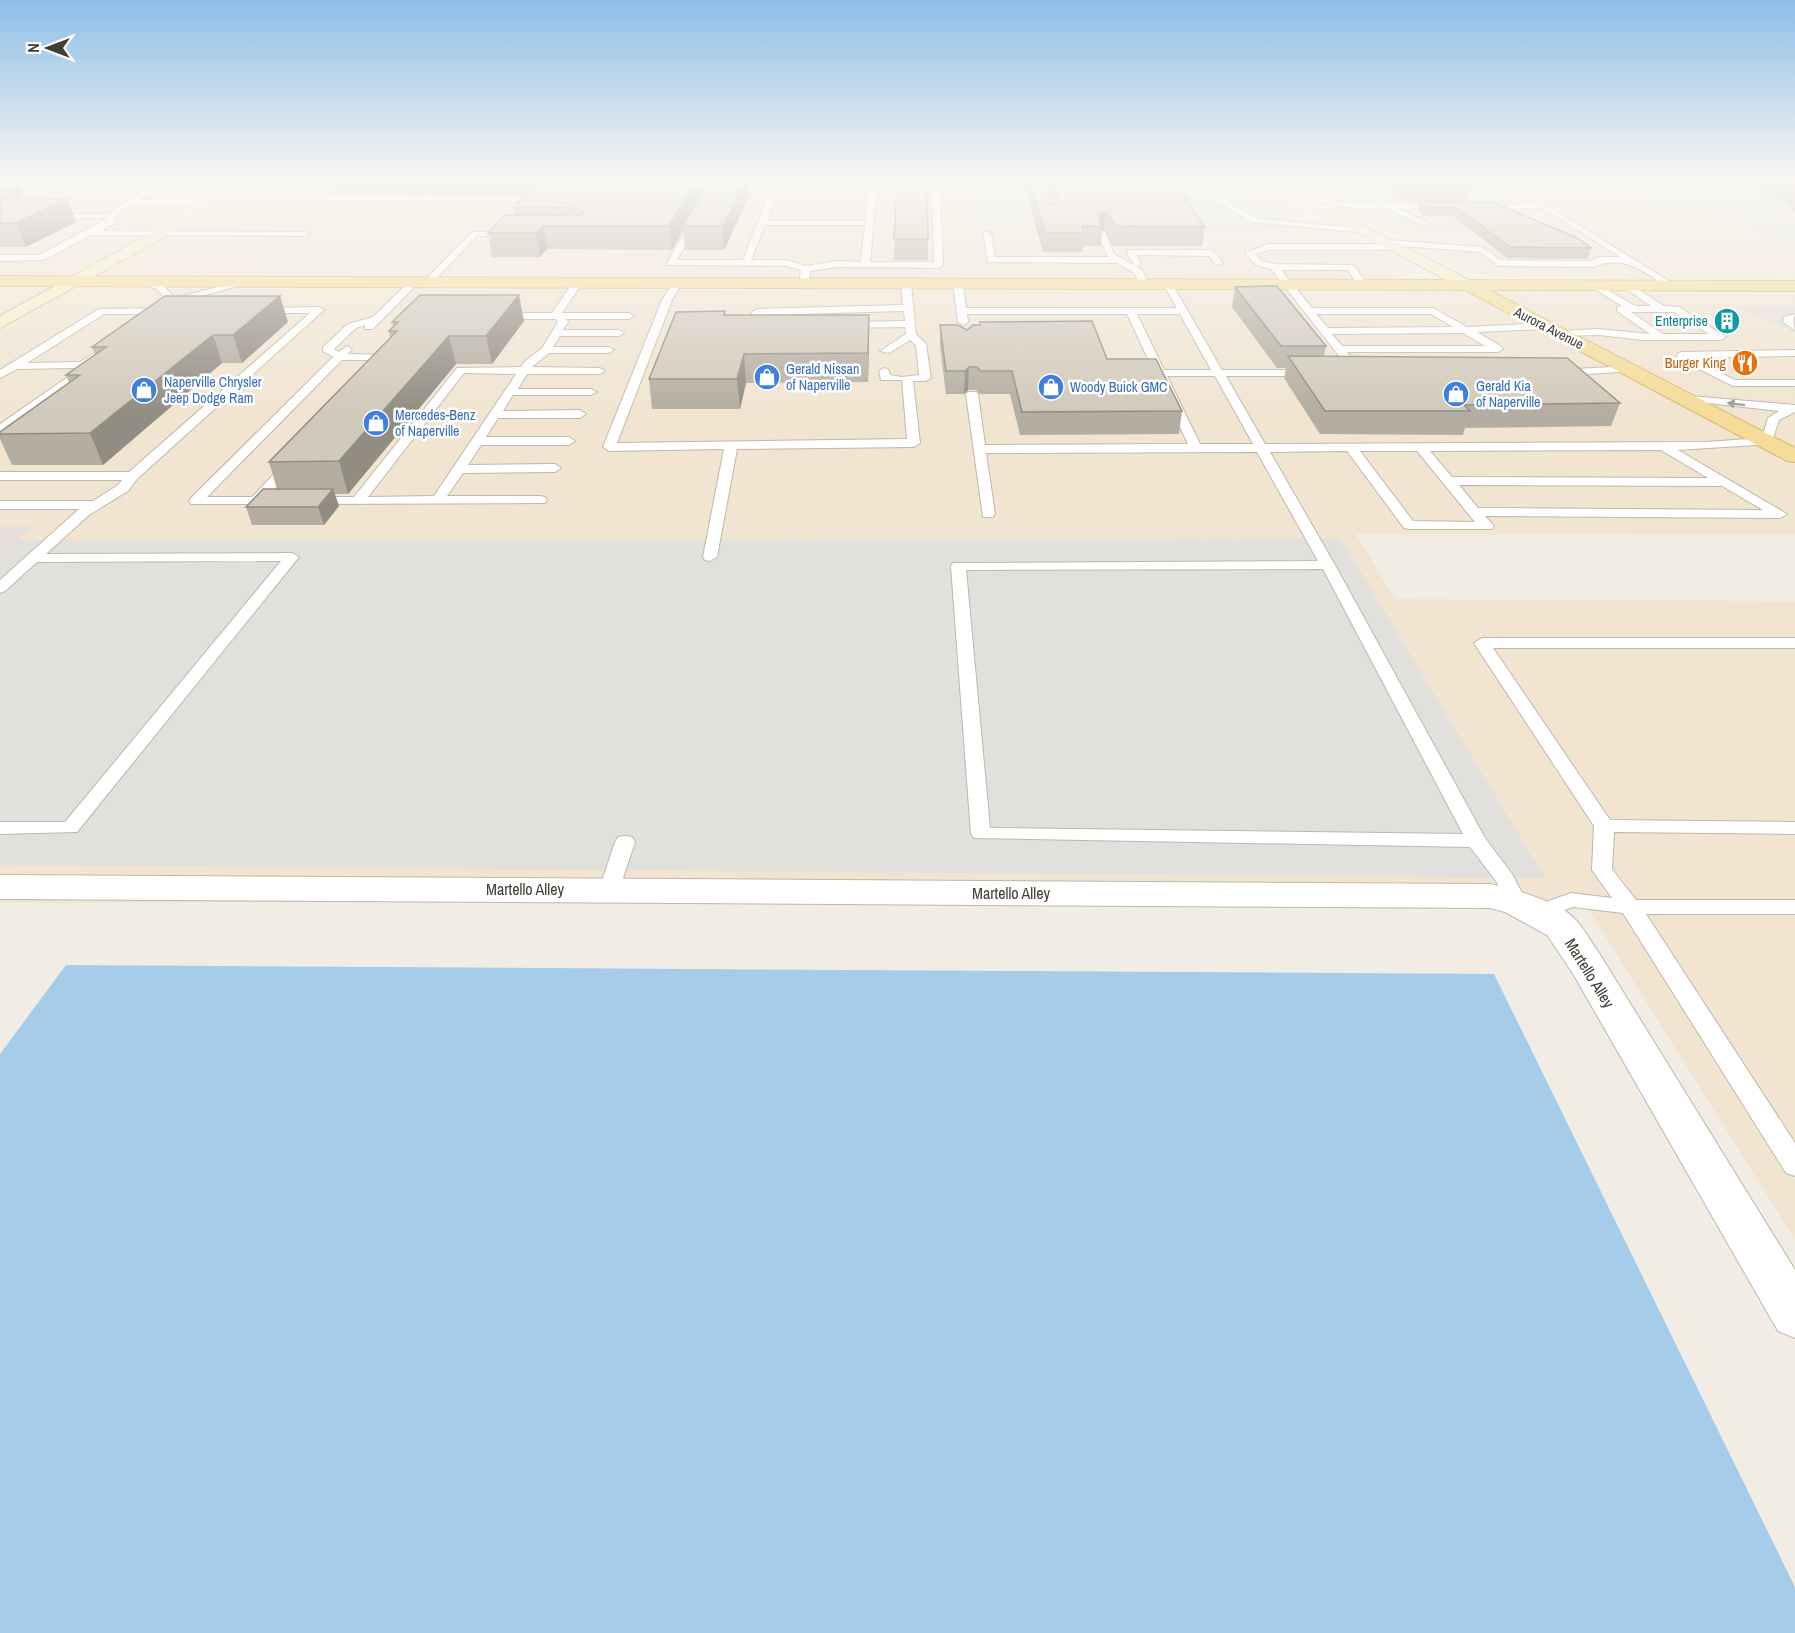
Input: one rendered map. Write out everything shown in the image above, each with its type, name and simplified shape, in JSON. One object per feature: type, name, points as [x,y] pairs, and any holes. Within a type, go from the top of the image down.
[{"type":"main road","points":[[0,281],[677,283],[805,276],[906,284],[1795,286]]},
{"type":"main road","name":"Aurora Avenue","points":[[1467,285],[1795,456]]},
{"type":"street","points":[[0,323],[115,259]]},
{"type":"street","name":"Aurora Avenue","points":[[1417,259],[1467,285]]},
{"type":"street","name":"Martello Alley","points":[[0,887],[1490,896],[1527,908],[1560,926],[1586,963],[1795,1315]]},
{"type":"lane","points":[[376,321],[447,259]]},
{"type":"lane","points":[[673,259],[670,264],[787,263],[805,276],[826,265],[939,265],[939,259]]},
{"type":"lane","points":[[746,263],[747,259]]},
{"type":"lane","points":[[865,259],[865,264]]},
{"type":"lane","points":[[991,259],[1149,263]]},
{"type":"lane","points":[[1118,259],[1138,271],[1145,284]]},
{"type":"lane","points":[[1135,259],[1137,263]]},
{"type":"lane","points":[[1172,263],[1219,263],[1216,259]]},
{"type":"lane","points":[[1255,259],[1259,263],[1274,267],[1351,267],[1362,285]]},
{"type":"lane","points":[[1426,264],[1437,259]]},
{"type":"lane","points":[[1493,259],[1498,263],[1593,264],[1599,260],[1631,260],[1672,286]]},
{"type":"lane","points":[[1274,267],[1358,373]]},
{"type":"lane","points":[[141,281],[160,287],[173,301]]},
{"type":"lane","points":[[141,324],[173,301],[248,282]]},
{"type":"lane","points":[[438,500],[529,363],[546,350],[557,333],[563,322],[556,312],[577,282]]},
{"type":"lane","points":[[677,283],[667,300],[609,447],[914,443],[901,376]]},
{"type":"lane","points":[[884,371],[885,378],[901,376],[925,378],[921,344],[910,330],[906,284]]},
{"type":"lane","points":[[958,284],[964,330]]},
{"type":"lane","points":[[1168,284],[1328,565],[1476,841],[1527,908],[1571,900],[1630,907],[1795,907]]},
{"type":"lane","points":[[1596,286],[1633,309]]},
{"type":"lane","points":[[1627,286],[1662,309]]},
{"type":"lane","points":[[786,325],[757,325],[754,323],[757,312],[772,310],[908,308]]},
{"type":"lane","points":[[1562,334],[1599,332],[1643,337],[1661,337],[1721,337],[1676,309],[1620,309],[1661,337]]},
{"type":"lane","points":[[0,375],[102,311],[183,310]]},
{"type":"lane","points":[[0,588],[84,512],[123,488],[132,476],[319,310],[251,310]]},
{"type":"lane","points":[[1131,311],[1196,449]]},
{"type":"lane","points":[[962,312],[1183,311]]},
{"type":"lane","points":[[1310,311],[1433,311],[1498,349],[1340,349]]},
{"type":"lane","points":[[372,374],[387,357],[327,349],[352,326],[393,316]]},
{"type":"lane","points":[[488,316],[629,316]]},
{"type":"lane","points":[[1795,317],[1788,319],[1788,322],[1795,327]]},
{"type":"lane","points":[[831,325],[910,330]]},
{"type":"lane","points":[[1325,331],[1463,330],[1546,326]]},
{"type":"lane","points":[[885,351],[898,348],[910,330]]},
{"type":"lane","points":[[557,333],[619,333]]},
{"type":"lane","points":[[1582,345],[1619,342],[1643,337]]},
{"type":"lane","points":[[0,429],[76,376],[82,365],[111,345]]},
{"type":"lane","points":[[546,350],[609,350]]},
{"type":"lane","points":[[344,353],[196,501],[540,500]]},
{"type":"lane","points":[[1795,353],[1682,355],[1682,358],[1689,362],[1733,383],[1795,383]]},
{"type":"lane","points":[[0,366],[82,365]]},
{"type":"lane","points":[[1548,373],[1628,369]]},
{"type":"lane","points":[[358,501],[461,370],[600,370]]},
{"type":"lane","points":[[1160,373],[1323,373]]},
{"type":"lane","points":[[510,392],[591,392]]},
{"type":"lane","points":[[972,394],[988,514]]},
{"type":"lane","points":[[1682,397],[1793,408]]},
{"type":"lane","points":[[980,449],[1666,448],[1767,441],[1774,418],[1793,408]]},
{"type":"lane","points":[[495,415],[580,414]]},
{"type":"lane","points":[[477,441],[570,441]]},
{"type":"lane","points":[[710,557],[731,445]]},
{"type":"lane","points":[[1352,448],[1409,525],[1487,526],[1421,448]]},
{"type":"lane","points":[[1475,512],[1780,514],[1666,448]]},
{"type":"lane","points":[[256,501],[303,450]]},
{"type":"lane","points":[[459,469],[555,468]]},
{"type":"lane","points":[[0,476],[132,476]]},
{"type":"lane","points":[[1448,480],[1724,482]]},
{"type":"lane","points":[[0,505],[97,505]]},
{"type":"lane","points":[[0,828],[70,828],[292,557],[33,558]]},
{"type":"lane","points":[[1328,565],[958,566],[981,834],[1476,841]]},
{"type":"lane","points":[[1795,643],[1482,643],[1604,826],[1602,870],[1630,907],[1795,1165]]},
{"type":"lane","points":[[1604,826],[1795,828]]},
{"type":"lane","points":[[609,890],[625,842]]},
{"type":"shaded area","points":[[0,259],[100,259],[71,275],[0,275]]},
{"type":"shaded area","points":[[128,259],[1392,259],[1406,267],[1410,272],[1404,276],[1388,278],[103,274]]},
{"type":"shaded area","points":[[1444,259],[1795,259],[1795,279],[1514,278],[1468,271]]},
{"type":"shaded area","points":[[0,288],[1795,294],[1795,535],[1356,534],[1395,599],[1795,601],[1795,1240],[1582,899],[0,903],[0,553],[32,527],[0,527]]},
{"type":"shaded area","points":[[1734,307],[1795,307],[1795,332]]},
{"type":"shaded area","points":[[0,527],[33,527],[0,553]]},
{"type":"shaded area","points":[[1341,539],[1545,878],[0,865],[0,555],[18,540]]},
{"type":"water","points":[[66,965],[1494,974],[1795,1587],[1795,1633],[0,1633],[0,1054]]},
{"type":"building","points":[[1277,286],[1326,346],[1281,346],[1235,287]]},
{"type":"building","points":[[420,295],[519,295],[486,336],[449,336],[339,461],[269,462],[397,331],[389,331],[398,322],[392,322]]},
{"type":"building","points":[[165,296],[280,296],[233,335],[213,335],[90,433],[0,434],[80,375],[66,375],[106,347],[92,347]]},
{"type":"building","points":[[725,311],[724,315],[869,315],[868,353],[744,354],[737,379],[649,379],[676,312]]},
{"type":"building","name":"Woody Buick GMC","points":[[1092,321],[1107,359],[1156,359],[1182,411],[1022,412],[1012,371],[981,371],[977,367],[969,367],[965,371],[946,371],[940,325],[958,325],[967,330],[973,325],[980,325],[980,322]]},
{"type":"building","points":[[1288,356],[1567,358],[1620,403],[1464,405],[1470,411],[1325,411]]},
{"type":"building","points":[[263,489],[333,489],[318,507],[246,507]]},
{"type":"place","name":"Enterprise","points":[[1727,321]]},
{"type":"place","name":"Burger King","points":[[1745,363]]},
{"type":"place","name":"Gerald Nissan of Naperville","points":[[767,377]]},
{"type":"place","name":"Woody Buick GMC","points":[[1051,387]]},
{"type":"place","name":"Naperville Chrysler Jeep Dodge Ram","points":[[144,390]]},
{"type":"place","name":"Gerald Kia of Naperville","points":[[1456,394]]},
{"type":"place","name":"Mercedes-Benz of Naperville","points":[[376,423]]}]
